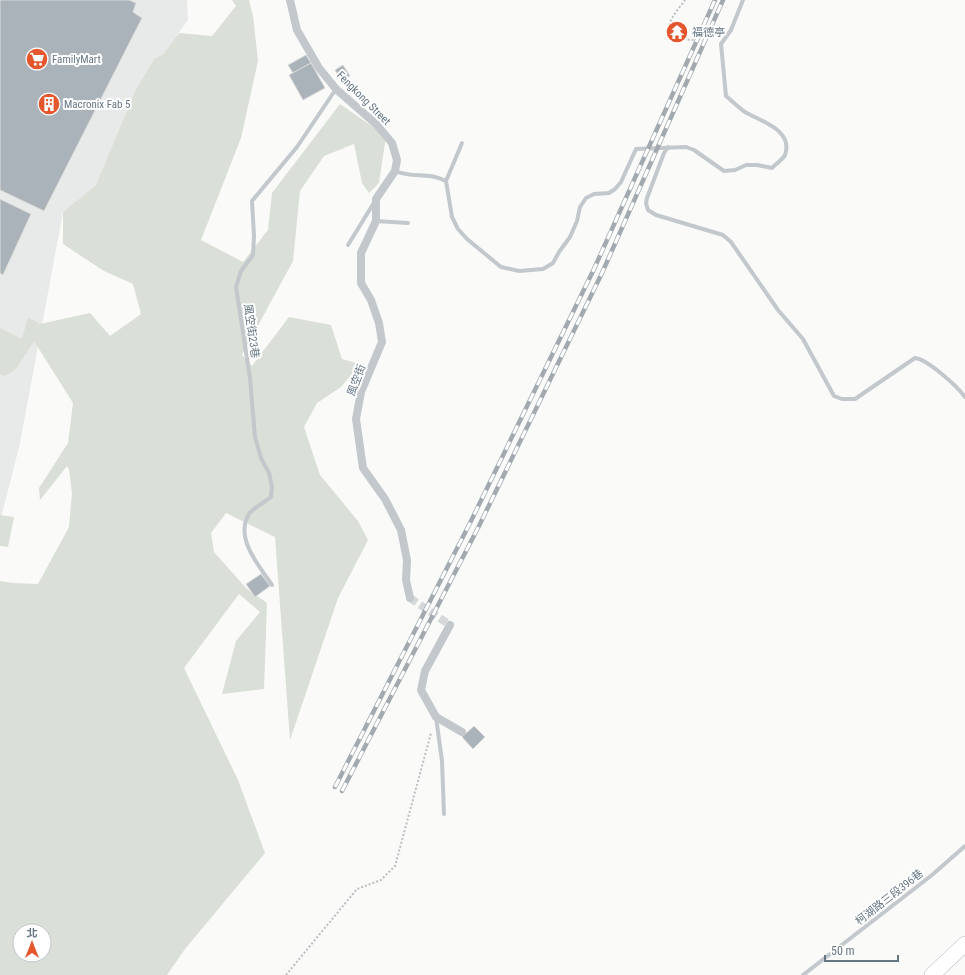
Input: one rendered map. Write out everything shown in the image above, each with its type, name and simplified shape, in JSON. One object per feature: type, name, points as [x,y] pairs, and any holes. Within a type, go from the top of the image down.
[{"type":"highway","points":[[932,975],[965,944]]},
{"type":"street","name":"Fengkong Street","points":[[290,0],[297,30],[319,68],[336,88],[377,125],[392,143],[397,160],[396,171]]},
{"type":"street","points":[[376,199],[396,171]]},
{"type":"street","name":"風空街","points":[[376,199],[376,221],[361,254],[361,282],[371,300],[379,323],[382,342],[361,392],[356,419],[363,468],[384,499],[401,530],[407,560],[406,580],[410,598]]},
{"type":"street","points":[[450,625],[425,671],[421,690],[436,717],[462,732]]},
{"type":"lane","points":[[462,143],[446,181],[452,217],[458,228],[467,239],[501,267],[519,271],[543,269],[553,263],[570,237],[577,221],[580,208],[586,198],[594,194],[609,193],[615,189],[621,182],[636,149],[668,147],[690,148],[724,171],[735,170],[746,165],[757,165],[772,168],[784,156],[786,146],[784,137],[769,123],[745,111],[726,96],[721,44],[729,32],[743,0]]},
{"type":"lane","name":"風空街23巷","points":[[272,585],[250,552],[245,527],[249,513],[272,497],[272,487],[269,473],[260,458],[256,437],[250,378],[236,287],[241,270],[253,255],[254,236],[252,200],[297,147],[336,88]]},
{"type":"lane","points":[[668,147],[664,153],[647,198],[646,203],[648,210],[656,215],[723,235],[731,242],[778,310],[803,339],[834,396],[842,400],[855,399],[914,358],[920,358],[932,366],[965,397]]},
{"type":"lane","points":[[396,171],[408,175],[433,175],[446,181]]},
{"type":"lane","points":[[348,245],[376,199]]},
{"type":"lane","points":[[376,221],[408,223]]},
{"type":"lane","points":[[436,717],[442,761],[444,814]]},
{"type":"lane","name":"柯湖路三段396巷","points":[[803,975],[932,875],[965,846]]},
{"type":"path","points":[[685,0],[668,27],[667,32],[670,37],[692,40],[713,34],[729,32]]},
{"type":"path","points":[[286,975],[357,889],[381,880],[395,866],[436,717]]},
{"type":"shaded area","points":[[0,0],[187,0],[188,20],[163,54],[154,59],[135,91],[96,185],[63,212],[20,443],[0,522]]},
{"type":"shaded area","points":[[232,0],[249,0],[253,16],[258,61],[241,138],[201,240],[243,262],[268,230],[272,193],[340,104],[386,136],[379,183],[369,193],[362,183],[354,144],[324,156],[300,191],[293,261],[242,355],[252,366],[289,317],[331,325],[342,359],[360,364],[341,387],[317,403],[304,427],[320,475],[358,521],[368,540],[338,598],[290,740],[275,537],[226,513],[211,533],[214,552],[246,588],[267,603],[264,689],[222,694],[236,641],[260,612],[239,594],[184,668],[238,780],[265,853],[185,949],[167,975],[0,975],[0,581],[38,584],[69,527],[72,493],[69,470],[67,466],[40,500],[39,488],[68,443],[73,403],[34,341],[16,369],[5,376],[0,374],[0,328],[22,339],[28,317],[40,324],[90,313],[110,336],[141,314],[133,284],[104,271],[63,244],[63,212],[96,185],[135,91],[154,59],[163,54],[179,33],[212,36],[236,6]]},
{"type":"shaded area","points":[[0,515],[14,517],[8,547],[0,546]]},
{"type":"building","name":"Macronix Fab 5","points":[[0,0],[129,0],[136,3],[133,12],[142,18],[44,211],[0,190]]},
{"type":"building","name":"福德亭","points":[[676,26],[682,29],[679,37],[672,35]]},
{"type":"building","points":[[306,55],[311,63],[293,73],[288,65]]},
{"type":"building","points":[[311,63],[325,88],[303,100],[289,75]]},
{"type":"building","points":[[343,65],[350,76],[342,81],[335,70]]},
{"type":"building","points":[[0,199],[31,214],[3,275],[0,273]]},
{"type":"building","points":[[261,574],[270,586],[255,597],[246,584]]},
{"type":"building","points":[[474,726],[485,737],[473,749],[462,737]]},
{"type":"tunnel","points":[[410,598],[450,625]]},
{"type":"railway","points":[[335,787],[471,521],[594,269],[715,0]]},
{"type":"railway","points":[[342,791],[479,526],[602,273],[723,0]]},
{"type":"place","name":"福德亭","points":[[677,32]]},
{"type":"place","name":"FamilyMart","points":[[37,59]]},
{"type":"place","name":"Macronix Fab 5","points":[[49,104]]}]
